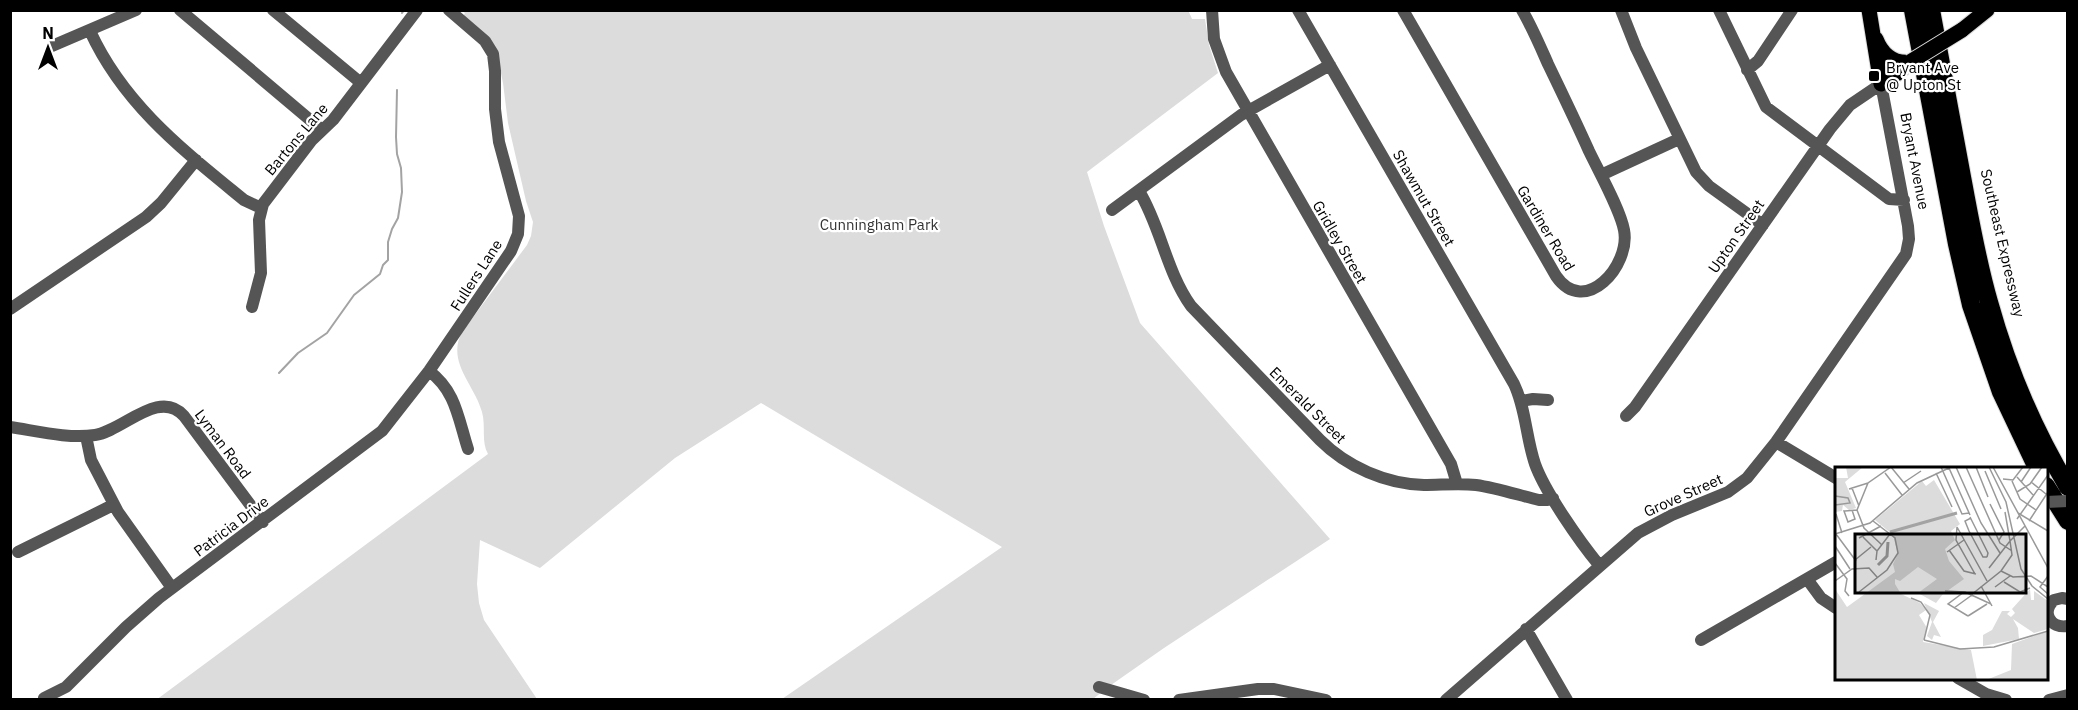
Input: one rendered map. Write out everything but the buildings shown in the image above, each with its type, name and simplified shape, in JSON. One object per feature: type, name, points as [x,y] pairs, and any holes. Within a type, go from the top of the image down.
[{"type":"highway","points":[[1913,10],[1969,297],[2001,392],[2037,467]]},
{"type":"highway","points":[[1922,10],[1965,242],[1985,324],[2011,397],[2045,467]]},
{"type":"highway","points":[[1931,10],[1974,242],[1989,302],[2008,361],[2025,403],[2067,487]]},
{"type":"highway","name":"Southeast Expressway","points":[[1938,10],[1980,232],[1994,293],[2009,344],[2025,386],[2067,472]]},
{"type":"highway","points":[[2048,474],[2067,508]]},
{"type":"highway","points":[[2048,489],[2067,521]]},
{"type":"main road","name":"Bryant Avenue","points":[[1869,10],[1881,84]]},
{"type":"main road","points":[[1881,84],[1910,62],[1962,30],[1987,10]]},
{"type":"main road","points":[[1873,33],[1886,55],[1898,62],[1910,62]]},
{"type":"street","points":[[52,46],[136,10]]},
{"type":"street","points":[[180,10],[322,130]]},
{"type":"street","points":[[273,10],[361,83]]},
{"type":"street","name":"Bartons Lane","points":[[261,208],[271,192],[322,130],[333,120],[417,10]]},
{"type":"street","name":"Fullers Lane","points":[[429,371],[502,265],[516,239],[519,222],[516,202],[499,142],[494,102],[493,54],[485,40],[449,10]]},
{"type":"street","name":"Gridley Street","points":[[1212,10],[1213,31],[1219,56],[1247,111],[1451,464],[1457,484]]},
{"type":"street","name":"Shawmut Street","points":[[1298,10],[1511,378],[1521,401],[1534,463],[1553,498],[1599,565]]},
{"type":"street","name":"Gardiner Road","points":[[1403,10],[1556,276],[1572,291],[1588,291],[1601,285],[1619,261],[1624,250],[1624,228],[1522,10]]},
{"type":"street","points":[[1621,10],[1693,167],[1705,182],[1763,225]]},
{"type":"street","points":[[1719,10],[1766,107],[1889,199],[1904,200]]},
{"type":"street","points":[[1747,70],[1758,61],[1792,10]]},
{"type":"street","points":[[90,31],[100,52],[142,110],[165,134],[248,202],[261,208],[258,225],[261,273],[252,307]]},
{"type":"street","points":[[1112,210],[1247,111],[1330,65]]},
{"type":"street","name":"Upton Street","points":[[1626,416],[1635,407],[1818,146],[1850,105],[1881,84]]},
{"type":"street","name":"Bryant Avenue","points":[[1881,84],[1904,200],[1909,232],[1908,247]]},
{"type":"street","points":[[1601,175],[1680,139]]},
{"type":"street","points":[[10,309],[151,213],[196,160]]},
{"type":"street","name":"Emerald Street","points":[[1139,191],[1148,206],[1179,286],[1191,306],[1326,447],[1356,466],[1389,479],[1415,484],[1477,486],[1543,501],[1553,498]]},
{"type":"street","name":"Grove Street","points":[[1446,699],[1599,565],[1647,527],[1738,486],[1747,478],[1776,442],[1908,247]]},
{"type":"street","points":[[429,371],[442,381],[451,394],[468,449]]},
{"type":"street","name":"Patricia Drive","points":[[44,698],[66,687],[136,618],[172,588],[382,430],[429,371]]},
{"type":"street","points":[[1521,401],[1548,400]]},
{"type":"street","name":"Lyman Road","points":[[10,427],[86,436],[110,431],[140,414],[158,407],[169,406],[184,416],[262,522]]},
{"type":"street","points":[[86,436],[91,460],[113,505],[172,588]]},
{"type":"street","points":[[1776,442],[1835,477]]},
{"type":"street","points":[[2048,502],[2067,501]]},
{"type":"street","points":[[18,552],[113,505]]},
{"type":"street","points":[[1701,640],[1835,563]]},
{"type":"street","points":[[1807,579],[1821,598],[1835,607]]},
{"type":"street","points":[[2048,610],[2053,600],[2067,599]]},
{"type":"street","points":[[2048,617],[2055,625],[2067,626]]},
{"type":"street","points":[[1526,629],[1567,699]]},
{"type":"street","points":[[1962,680],[1986,694],[2006,699]]},
{"type":"street","points":[[1182,699],[1203,686]]},
{"type":"street","points":[[1098,687],[1144,699]]},
{"type":"street","points":[[1182,699],[1258,689],[1274,689],[1326,699]]},
{"type":"street","points":[[2049,699],[2067,695]]},
{"type":"green space","name":"Cunningham Park","points":[[1188,10],[1192,19],[1205,19],[1209,45],[1218,73],[1087,172],[1104,226],[1140,323],[1330,539],[1164,648],[1093,699],[782,699],[1002,547],[761,403],[675,458],[540,568],[480,540],[477,584],[484,620],[537,699],[156,700],[488,454],[482,412],[459,363],[458,343],[462,332],[527,245],[533,222],[508,123],[496,49],[462,18],[465,13],[462,11]]},
{"type":"waterway","points":[[279,373],[298,353],[327,333],[354,295],[380,274],[383,265],[388,260],[388,242],[398,218],[402,192],[396,137],[397,90]]},
{"type":"place","name":"Bryant Ave @ Upton St","points":[[1874,76]]}]
